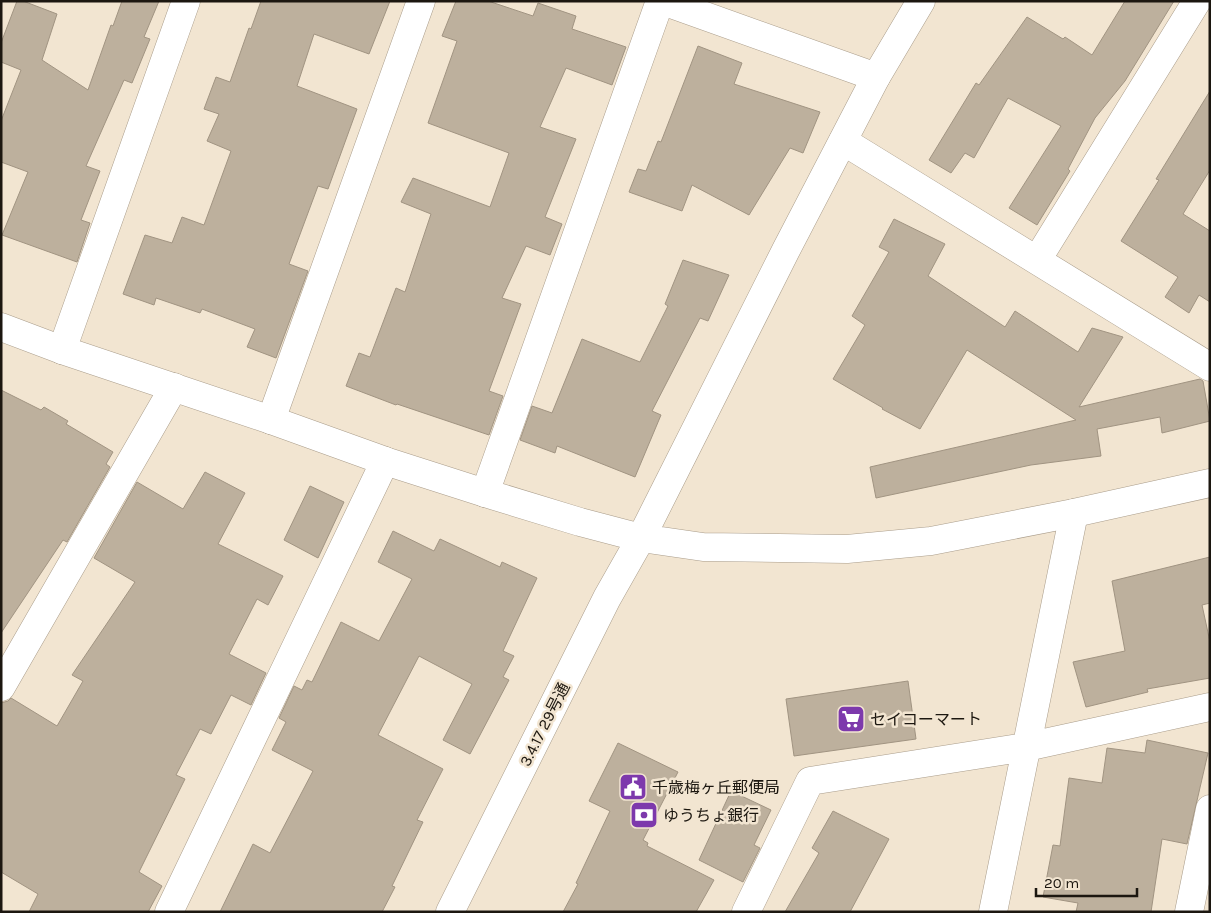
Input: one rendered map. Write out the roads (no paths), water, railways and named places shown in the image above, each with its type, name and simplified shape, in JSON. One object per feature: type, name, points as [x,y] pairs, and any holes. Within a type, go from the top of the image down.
[{"type":"street","points":[[62,350],[186,1]]},
{"type":"street","points":[[271,420],[421,1]]},
{"type":"street","points":[[485,493],[661,1],[876,77]]},
{"type":"street","name":"3.4.17 29号通","points":[[450,912],[607,598],[641,538],[786,250],[876,77],[921,1]]},
{"type":"street","points":[[1036,260],[1197,1]]},
{"type":"street","points":[[843,141],[1210,367]]},
{"type":"street","points":[[1,327],[62,350],[271,420],[385,461],[485,493],[580,522],[641,538],[703,547],[847,549],[931,541],[1074,514],[1210,483]]},
{"type":"street","points":[[1,687],[174,387]]},
{"type":"street","points":[[169,912],[385,461]]},
{"type":"street","points":[[993,912],[1074,514]]},
{"type":"street","points":[[746,912],[810,781],[1026,748],[1210,707]]},
{"type":"street","points":[[1189,912],[1210,809]]},
{"type":"place","name":"セイコーマート","points":[[851,719]]},
{"type":"place","name":"千歳梅ヶ丘郵便局","points":[[633,787]]},
{"type":"place","name":"ゆうちょ銀行","points":[[644,815]]}]
